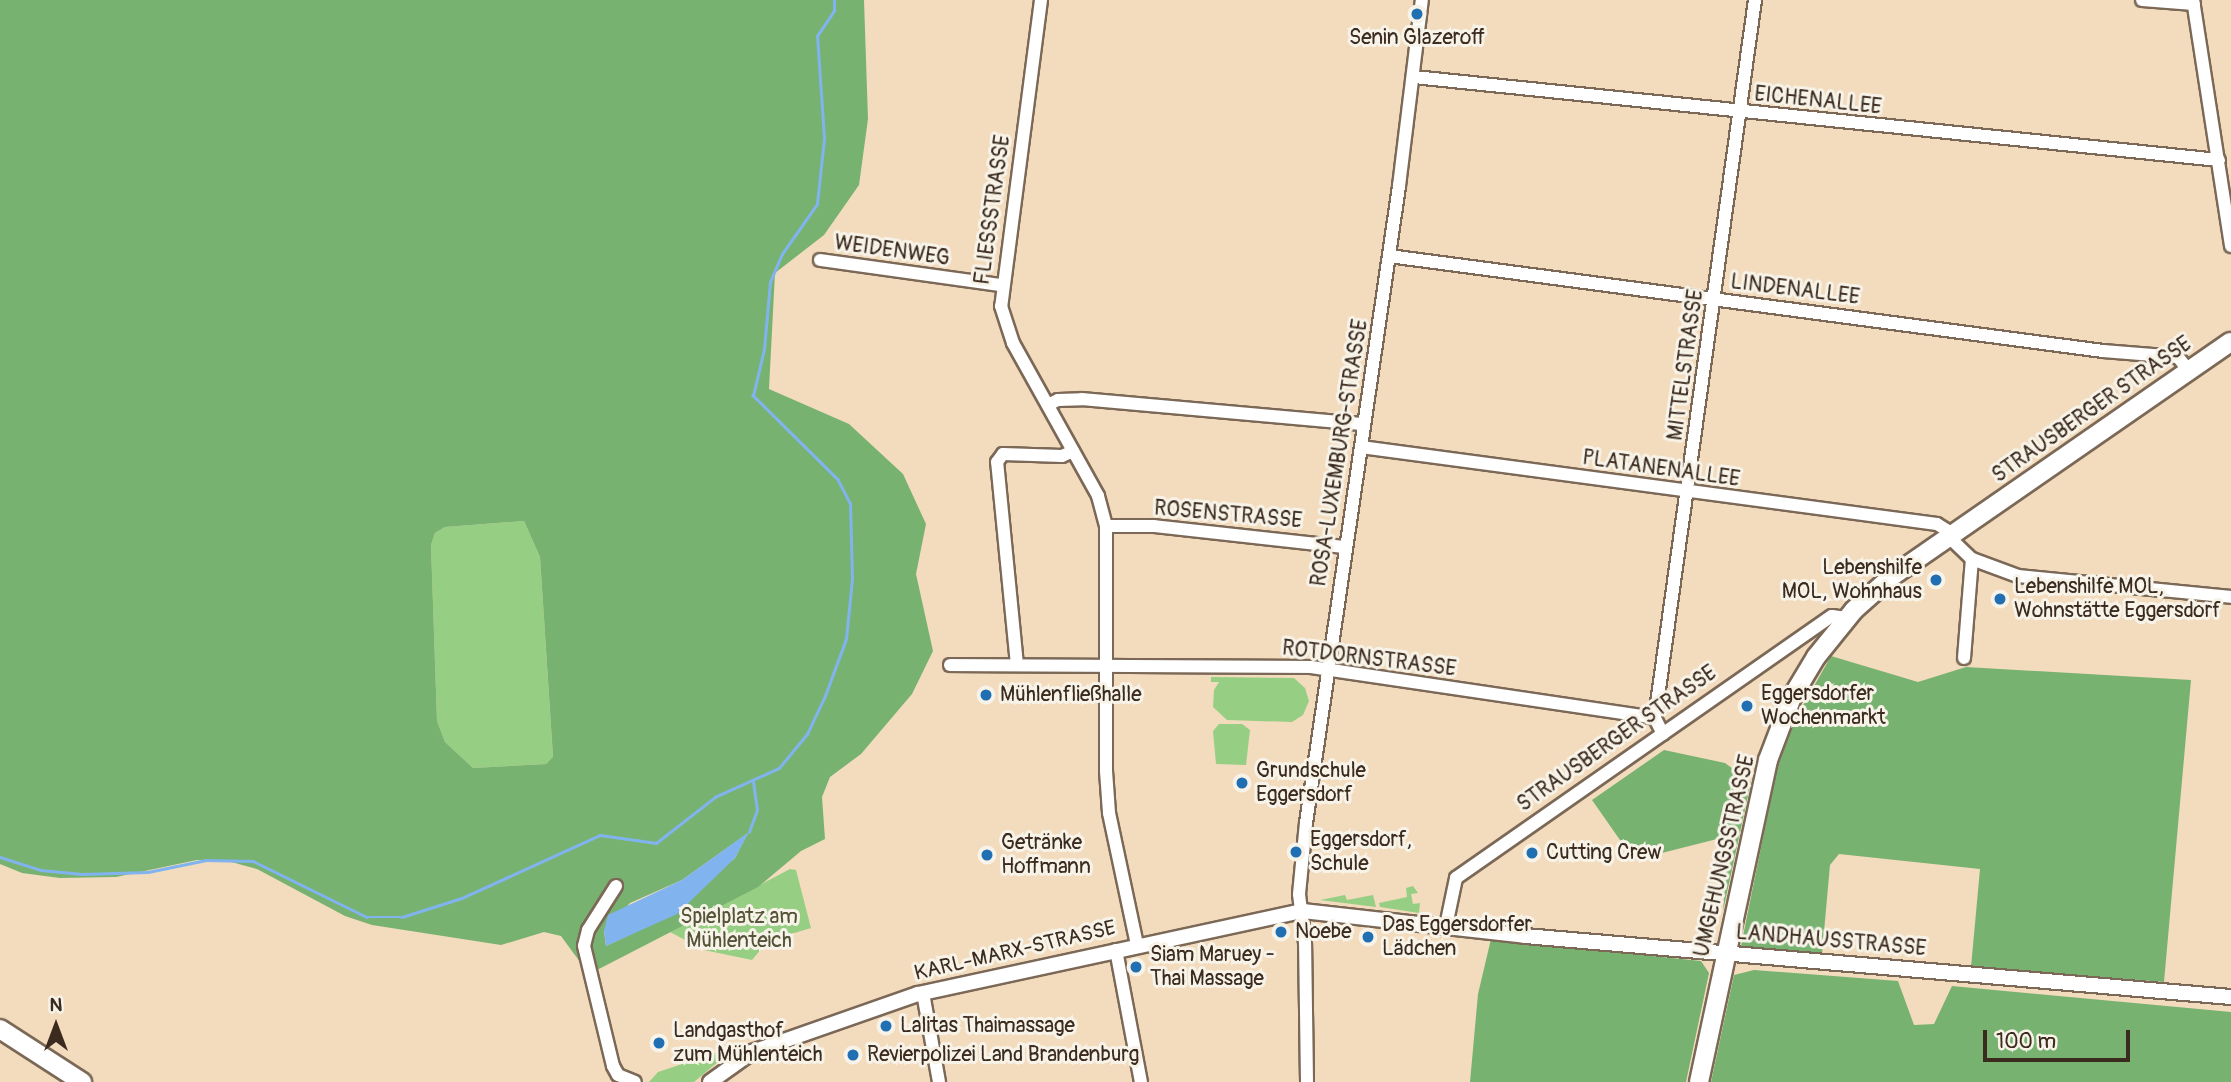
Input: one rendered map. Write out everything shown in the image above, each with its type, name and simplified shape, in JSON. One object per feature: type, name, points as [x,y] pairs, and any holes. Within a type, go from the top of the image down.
[{"type":"main road","name":"STRAUSBERGER STRASSE","points":[[1822,649],[1844,616],[1891,577],[2231,342]]},
{"type":"main road","name":"UMGEHUNGSSTRASSE","points":[[1699,1082],[1775,738],[1804,674],[1822,649]]},
{"type":"main road","points":[[0,1029],[82,1082]]},
{"type":"street","name":"FLIESSSTRASSE","points":[[1041,0],[1001,285],[1006,327],[1098,496],[1106,526],[1109,813],[1137,945]]},
{"type":"street","name":"ROSA-LUXEMBURG-STRASSE","points":[[1307,1082],[1301,866],[1327,670],[1389,256],[1422,0]]},
{"type":"street","name":"MITTELSTRASSE","points":[[1655,718],[1755,0]]},
{"type":"street","points":[[2142,0],[2194,2],[2231,246]]},
{"type":"street","name":"EICHENALLEE","points":[[1414,76],[2219,160]]},
{"type":"street","name":"LINDENALLEE","points":[[1389,256],[2103,351],[2178,357],[2189,371]]},
{"type":"street","name":"WEIDENWEG","points":[[820,260],[1001,285]]},
{"type":"street","points":[[1048,405],[1058,400],[1082,399],[1364,424]]},
{"type":"street","name":"PLATANENALLEE","points":[[1361,447],[1937,523],[1951,536]]},
{"type":"street","points":[[1017,665],[997,461],[1003,454],[1062,456],[1073,451]]},
{"type":"street","name":"ROSENSTRASSE","points":[[1106,526],[1154,526],[1345,547]]},
{"type":"street","points":[[1951,536],[1972,559],[2018,576],[2231,597]]},
{"type":"street","points":[[1964,658],[1972,559]]},
{"type":"street","name":"STRAUSBERGER STRASSE","points":[[1446,926],[1456,878],[1815,628],[1844,616]]},
{"type":"street","name":"ROTDORNSTRASSE","points":[[950,665],[1327,670],[1655,718]]},
{"type":"street","points":[[1655,718],[1663,734]]},
{"type":"street","points":[[616,886],[588,930],[584,946],[613,1066],[618,1075],[635,1082]]},
{"type":"street","name":"LANDHAUSSTRASSE","points":[[1303,911],[1727,954],[2231,997]]},
{"type":"street","name":"KARL-MARX-STRASSE","points":[[710,1082],[743,1056],[923,993],[1303,911]]},
{"type":"street","points":[[1116,950],[1140,1082]]},
{"type":"street","points":[[923,993],[939,1082]]},
{"type":"green space","points":[[0,0],[864,0],[868,119],[859,185],[824,235],[775,273],[769,389],[849,424],[903,474],[926,524],[916,574],[933,651],[912,694],[861,754],[830,777],[822,797],[825,839],[801,851],[758,887],[595,971],[580,962],[561,936],[544,932],[501,945],[372,925],[345,916],[257,869],[224,860],[197,860],[116,877],[60,878],[22,873],[0,864]],"holes":[[[524,521],[540,557],[553,757],[546,764],[473,768],[445,742],[437,721],[431,545],[435,533],[445,527]],[[748,833],[735,858],[709,880],[646,927],[606,946],[604,931],[630,903],[682,880]]]},
{"type":"green space","points":[[524,521],[540,557],[553,758],[546,764],[473,768],[445,742],[437,721],[431,545],[435,533],[445,527]]},
{"type":"green space","points":[[1831,656],[1918,682],[1966,667],[2191,680],[2164,982],[1971,967],[1980,869],[1839,854],[1830,865],[1822,954],[1741,946],[1777,768],[1796,718]]},
{"type":"green space","points":[[1211,677],[1294,678],[1305,688],[1309,701],[1303,715],[1292,722],[1227,720],[1213,707],[1214,690],[1219,682],[1211,682]]},
{"type":"green space","points":[[1219,724],[1242,724],[1250,730],[1246,765],[1216,764],[1213,731]]},
{"type":"green space","points":[[1664,750],[1725,763],[1751,782],[1723,911],[1729,836],[1634,860],[1592,800]]},
{"type":"green space","name":"Spielplatz am Mühlenteich","points":[[790,869],[796,870],[811,928],[768,941],[752,960],[704,950],[670,932]]},
{"type":"green space","points":[[1413,886],[1418,893],[1411,894],[1413,904],[1420,903],[1419,913],[1380,907],[1379,903],[1407,897],[1406,888]]},
{"type":"green space","points":[[1345,895],[1347,900],[1373,895],[1376,907],[1320,900]]},
{"type":"green space","points":[[1491,939],[1701,961],[1709,973],[1686,1082],[1470,1082],[1478,994]]},
{"type":"green space","points":[[1754,970],[1898,981],[1914,1025],[1934,1024],[1952,986],[2231,1012],[2231,1082],[1711,1082],[1734,975]]},
{"type":"green space","points":[[732,1050],[694,1082],[649,1082],[658,1072]]},
{"type":"water","points":[[749,832],[735,858],[677,914],[606,946],[604,931],[608,915],[682,880]]},
{"type":"waterway","points":[[0,857],[41,870],[82,874],[148,872],[206,860],[253,861],[367,917],[402,917],[462,898],[600,835],[656,843],[715,797],[779,768],[807,734],[825,696],[846,639],[852,579],[850,504],[838,480],[753,396],[764,349],[770,282],[782,254],[817,204],[824,138],[817,36],[834,11],[834,0]]},
{"type":"waterway","points":[[749,832],[757,810],[753,782]]},
{"type":"place","name":"Senin Glazeroff","points":[[1417,14]]},
{"type":"place","name":"Lebenshilfe MOL, Wohnhaus","points":[[1936,580]]},
{"type":"place","name":"Lebenshilfe MOL, Wohnstätte Eggersdorf","points":[[2000,599]]},
{"type":"place","name":"Mühlenfließhalle","points":[[986,695]]},
{"type":"place","name":"Eggersdorfer Wochenmarkt","points":[[1747,706]]},
{"type":"place","name":"Grundschule Eggersdorf","points":[[1242,783]]},
{"type":"place","name":"Eggersdorf, Schule","points":[[1296,852]]},
{"type":"place","name":"Cutting Crew","points":[[1532,853]]},
{"type":"place","name":"Getränke Hoffmann","points":[[987,855]]},
{"type":"place","name":"Noebe","points":[[1281,932]]},
{"type":"place","name":"Das Eggersdorfer Lädchen","points":[[1368,937]]},
{"type":"place","name":"Siam Maruey - Thai Massage","points":[[1136,967]]},
{"type":"place","name":"Lalitas Thaimassage","points":[[886,1026]]},
{"type":"place","name":"Landgasthof zum Mühlenteich","points":[[659,1043]]},
{"type":"place","name":"Revierpolizei Land Brandenburg","points":[[853,1055]]}]
